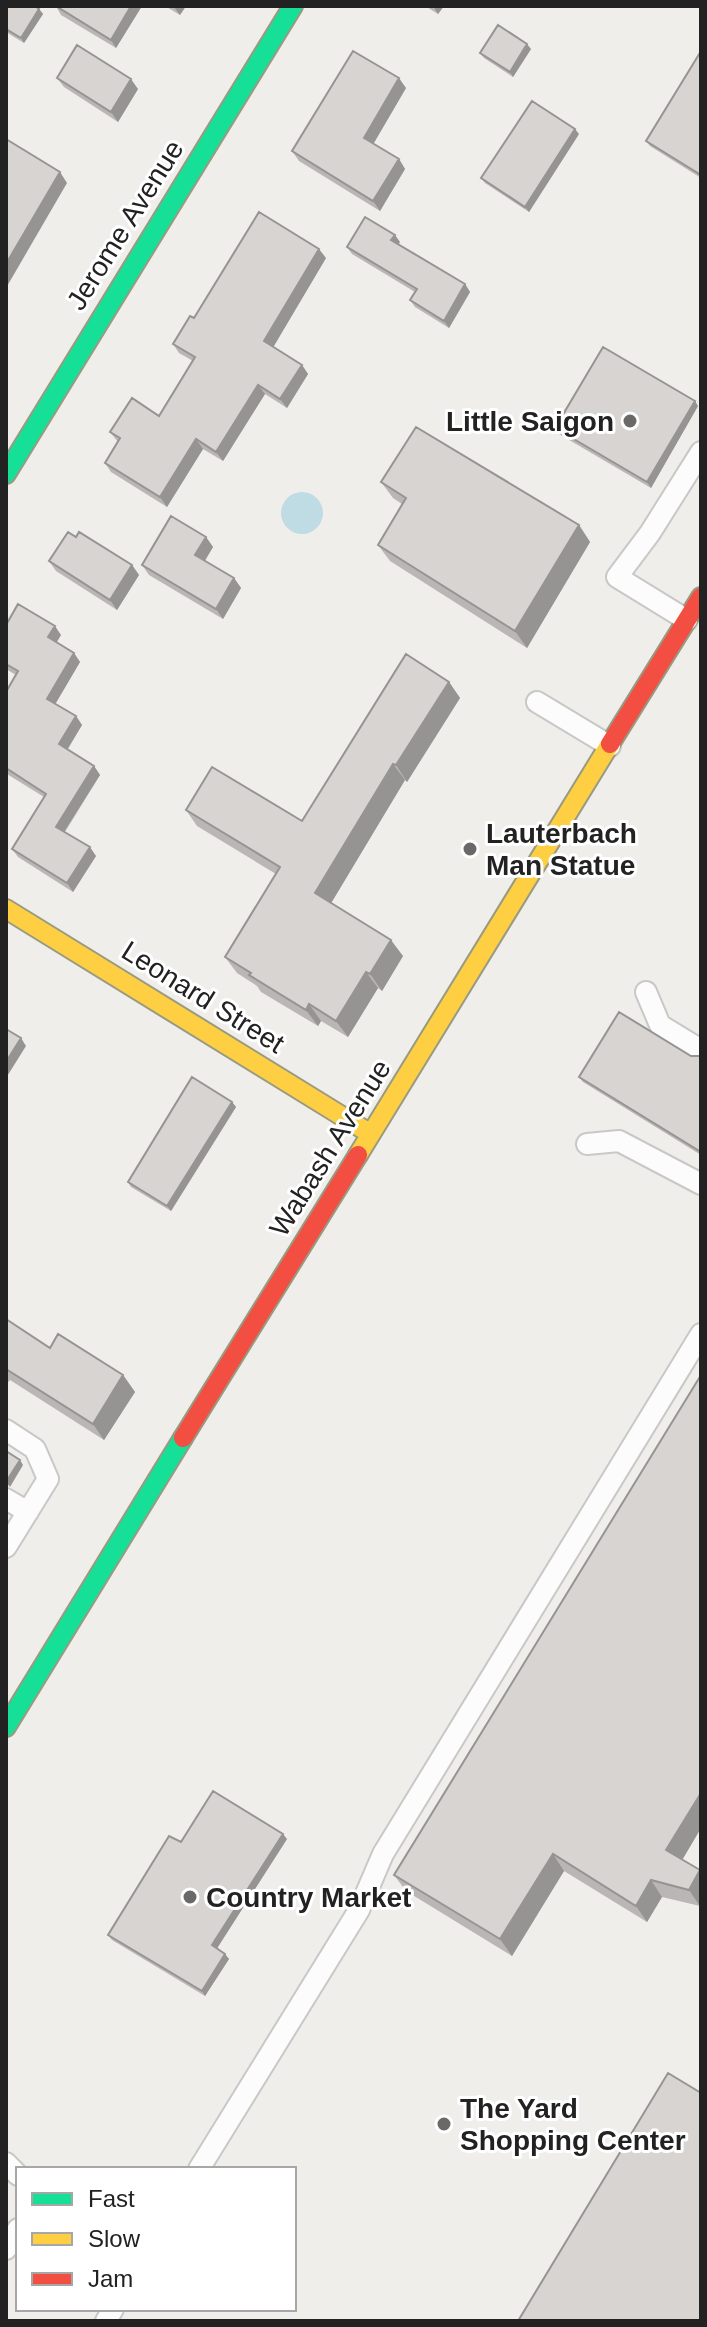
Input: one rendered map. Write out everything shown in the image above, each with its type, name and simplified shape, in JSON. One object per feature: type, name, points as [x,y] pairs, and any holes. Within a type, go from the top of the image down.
[{"type":"main road","name":"Jerome Avenue","points":[[6,474],[293,6]]},
{"type":"main road","name":"Wabash Avenue","points":[[6,1727],[701,597]]},
{"type":"main road","name":"Leonard Street","points":[[6,909],[371,1134]]},
{"type":"lane","points":[[687,620],[617,577],[699,459]]},
{"type":"lane","points":[[537,702],[610,746]]},
{"type":"lane","points":[[646,992],[660,1025],[701,1050]]},
{"type":"lane","points":[[587,1144],[619,1141],[701,1184]]},
{"type":"lane","points":[[200,2167],[359,1910],[390,1842],[701,1334]]},
{"type":"lane","points":[[6,1430],[35,1449],[48,1479],[6,1547]]},
{"type":"lane","points":[[6,1499],[28,1512]]},
{"type":"water","points":[[302,492],[317,498],[323,513],[317,528],[302,534],[287,528],[281,513],[287,498]]},
{"type":"building","points":[[6,6],[35,6],[39,9],[21,38],[6,29]]},
{"type":"building","points":[[56,6],[131,6],[111,40]]},
{"type":"building","points":[[498,25],[527,44],[510,72],[480,53]]},
{"type":"building","points":[[77,45],[131,79],[111,112],[57,78]]},
{"type":"building","points":[[353,51],[399,78],[364,138],[399,159],[373,201],[292,151]]},
{"type":"building","points":[[701,51],[701,175],[646,141]]},
{"type":"building","points":[[532,101],[575,129],[525,207],[481,178]]},
{"type":"building","points":[[6,139],[60,172],[6,264]]},
{"type":"building","points":[[259,212],[319,249],[264,341],[302,365],[280,399],[258,385],[216,452],[196,439],[160,497],[105,463],[120,438],[110,432],[132,398],[159,416],[195,357],[173,344],[190,316],[194,318]]},
{"type":"building","points":[[365,217],[395,235],[391,240],[465,284],[444,321],[410,300],[417,289],[347,247]]},
{"type":"building","points":[[603,347],[695,401],[647,482],[555,428]]},
{"type":"building","points":[[416,427],[579,525],[515,631],[378,545],[406,498],[381,482]]},
{"type":"building","points":[[171,516],[206,537],[195,555],[234,578],[216,609],[142,565]]},
{"type":"building","points":[[68,532],[76,537],[79,532],[132,565],[110,600],[49,561]]},
{"type":"building","points":[[18,604],[55,626],[48,637],[74,653],[47,699],[76,716],[59,744],[94,766],[56,827],[90,847],[67,883],[12,849],[46,794],[6,768],[6,692],[18,671],[6,664],[6,625]]},
{"type":"building","points":[[406,654],[449,682],[396,765],[393,764],[315,893],[391,940],[370,974],[366,972],[336,1021],[309,1004],[306,1010],[225,957],[280,867],[186,810],[212,767],[302,821]]},
{"type":"building","points":[[619,1012],[691,1056],[701,1056],[701,1152],[579,1077]]},
{"type":"building","points":[[6,1029],[21,1038],[6,1062]]},
{"type":"building","points":[[192,1077],[232,1102],[167,1206],[128,1182]]},
{"type":"building","points":[[6,1319],[50,1348],[58,1334],[123,1375],[93,1424],[6,1369]]},
{"type":"building","points":[[701,1375],[701,1793],[666,1850],[700,1870],[689,1890],[651,1880],[636,1906],[553,1854],[500,1939],[394,1875]]},
{"type":"building","points":[[6,1451],[20,1460],[6,1482]]},
{"type":"building","points":[[213,1791],[283,1834],[212,1945],[225,1954],[202,1991],[108,1935],[169,1836],[181,1842]]},
{"type":"building","points":[[668,2073],[701,2093],[701,2321],[518,2321]]},
{"type":"traffic: fast","points":[[6,474],[293,6]]},
{"type":"traffic: fast","points":[[6,1727],[183,1438]]},
{"type":"traffic: slow","points":[[358,1155],[610,744]]},
{"type":"traffic: slow","points":[[6,909],[371,1134]]},
{"type":"traffic: jam","points":[[610,744],[701,597]]},
{"type":"traffic: jam","points":[[183,1438],[358,1155]]},
{"type":"place","name":"Little Saigon","points":[[630,421]]},
{"type":"place","name":"Lauterbach Man Statue","points":[[470,849]]},
{"type":"place","name":"Country Market","points":[[190,1897]]},
{"type":"place","name":"The Yard Shopping Center","points":[[444,2124]]}]
